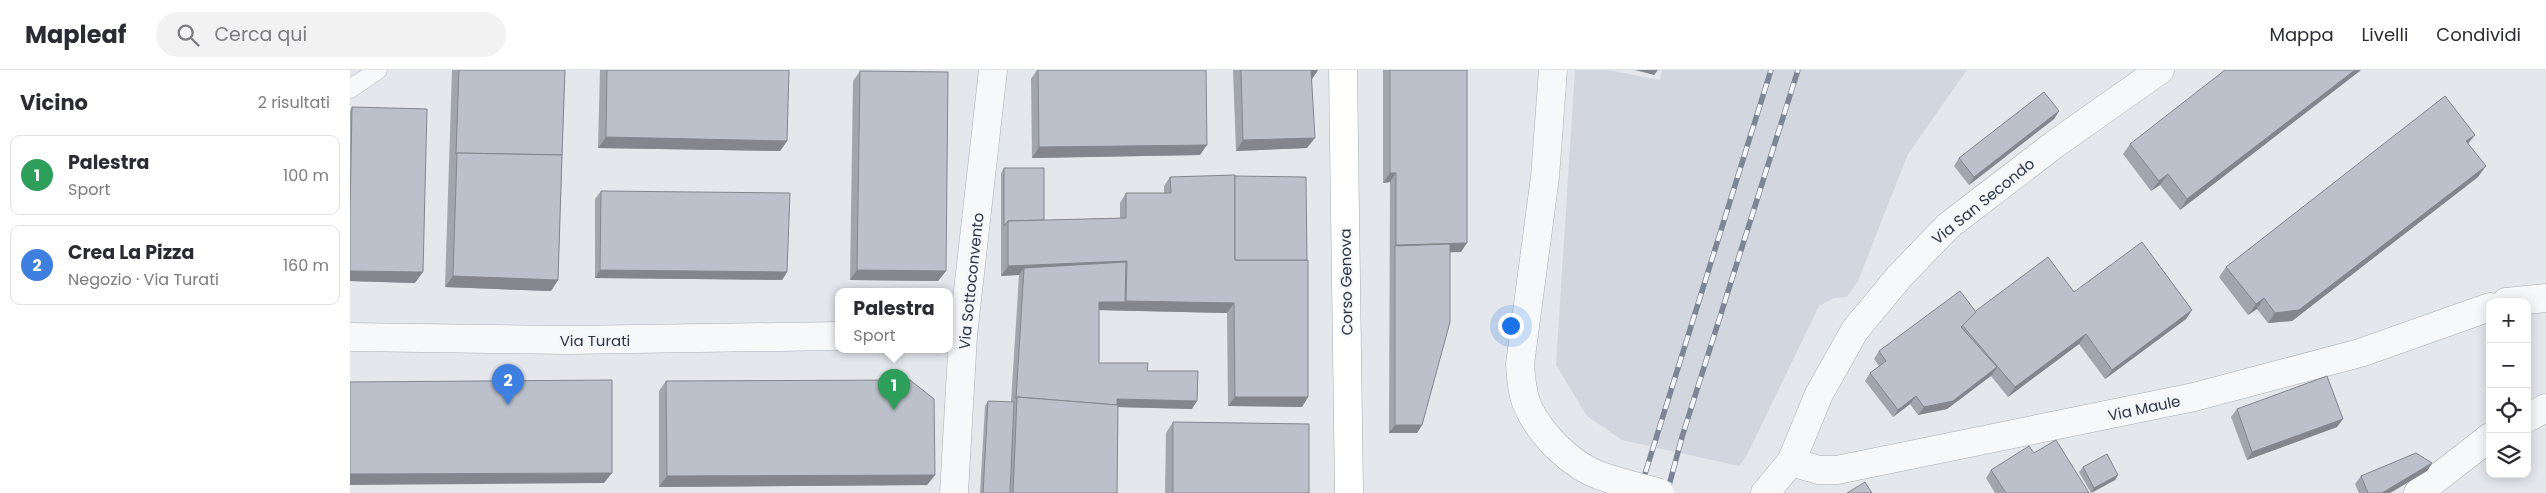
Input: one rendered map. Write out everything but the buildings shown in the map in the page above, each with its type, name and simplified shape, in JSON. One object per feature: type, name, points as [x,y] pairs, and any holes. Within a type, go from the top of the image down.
[{"type":"main road","name":"Corso Genova","points":[[1343,70],[1349,493]]},
{"type":"street","name":"Via Sottoconvento","points":[[954,493],[956,334],[993,70]]},
{"type":"street","points":[[1553,70],[1545,177],[1520,364],[1522,385],[1528,408],[1537,423],[1564,452],[1582,467],[1600,476],[1660,493]]},
{"type":"street","name":"Via San Secondo","points":[[1765,493],[1791,462],[1819,394],[1855,330],[1898,277],[1948,226],[2055,144],[2160,70]]},
{"type":"street","points":[[2531,300],[2546,298]]},
{"type":"street","name":"Via Maule","points":[[1791,462],[1819,470],[1837,470],[2185,399],[2360,352],[2486,308]]},
{"type":"street","name":"Via Turati","points":[[350,337],[570,340],[835,336]]},
{"type":"street","points":[[2531,416],[2546,408]]},
{"type":"street","points":[[2418,493],[2486,440]]},
{"type":"lane","points":[[350,89],[378,70]]},
{"type":"shaded area","points":[[1575,70],[1608,70],[1660,80],[1662,70],[1967,70],[1908,154],[1858,281],[1847,297],[1834,298],[1819,306],[1746,457],[1739,466],[1622,440],[1587,416],[1556,365]]},
{"type":"railway","points":[[1639,493],[1771,70]]},
{"type":"railway","points":[[1667,493],[1682,437],[1798,70]]},
{"type":"place","name":"Crea La Pizza","points":[[508,405]]},
{"type":"place","name":"Palestra","points":[[894,410]]}]
